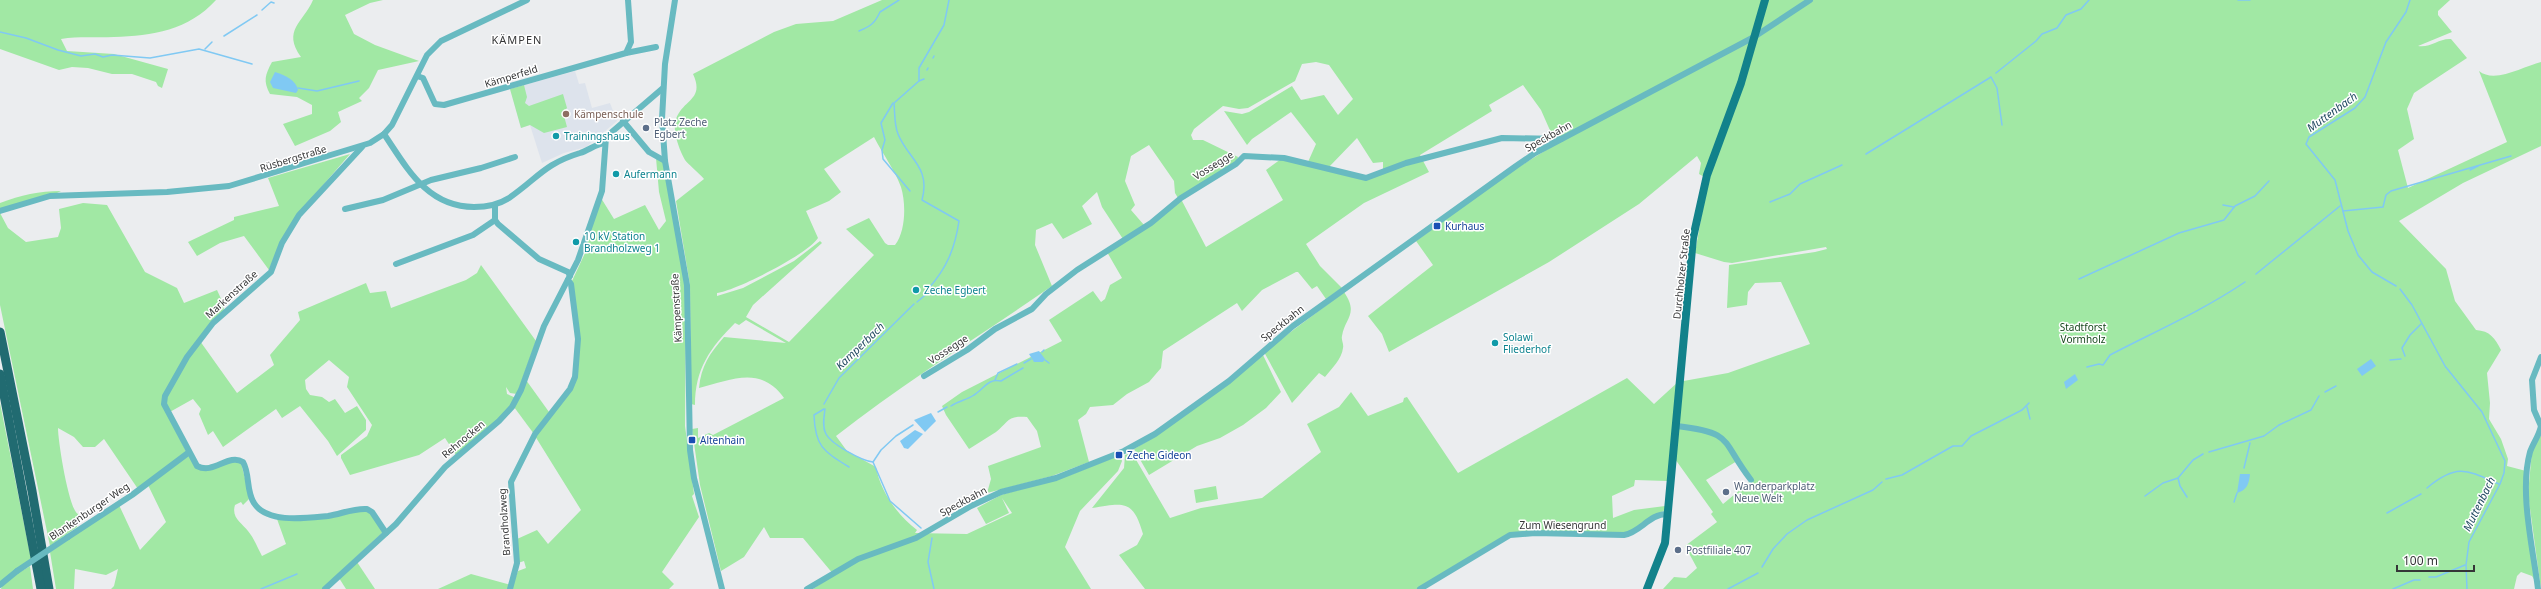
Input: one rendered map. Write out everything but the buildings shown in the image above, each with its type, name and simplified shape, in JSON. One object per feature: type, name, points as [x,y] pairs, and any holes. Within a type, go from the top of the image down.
[{"type":"highway","points":[[0,332],[34,498],[50,589]]},
{"type":"highway","points":[[0,374],[40,589]]},
{"type":"main road","name":"Durchholzer Straße","points":[[1647,589],[1662,554],[1677,426],[1693,238],[1707,175],[1741,83],[1765,0]]},
{"type":"street","name":"Rüsbergstraße","points":[[0,211],[50,196],[167,192],[229,186],[362,147],[384,134],[398,116],[427,55],[441,41],[527,0]]},
{"type":"street","points":[[626,53],[631,42],[628,0]]},
{"type":"street","name":"Kämpenstraße","points":[[675,0],[667,46],[663,88],[665,161],[687,285],[690,450],[694,478],[722,589]]},
{"type":"street","name":"Speckbahn","points":[[807,589],[858,559],[916,538],[971,506],[1001,492],[1056,478],[1124,451],[1155,434],[1229,381],[1272,343],[1516,166],[1562,139],[1754,37],[1810,0]]},
{"type":"street","name":"Kämperfeld","points":[[417,76],[423,78],[435,104],[444,105],[626,53],[656,47]]},
{"type":"street","points":[[569,278],[578,260],[602,191],[605,144],[608,134],[663,88]]},
{"type":"street","points":[[623,121],[649,152],[665,161]]},
{"type":"street","points":[[384,134],[420,185],[435,197],[449,203],[470,207],[495,206],[516,193],[553,163],[585,152],[599,144],[605,144]]},
{"type":"street","name":"Vossegge","points":[[924,376],[967,350],[995,329],[1032,309],[1046,294],[1077,270],[1151,223],[1181,198],[1236,164],[1244,156],[1284,158],[1366,178],[1406,163],[1502,138],[1562,139]]},
{"type":"street","name":"Markenstraße","points":[[362,147],[299,215],[282,243],[271,272],[213,323],[187,357],[167,391],[164,404],[188,453],[196,464],[203,468],[213,468],[234,460],[243,462],[253,502],[268,515],[328,516],[367,509],[372,512],[386,533]]},
{"type":"street","points":[[345,209],[383,200],[420,185],[515,157]]},
{"type":"street","points":[[495,206],[495,220],[539,259],[568,272],[569,278]]},
{"type":"street","points":[[396,264],[473,234],[495,220]]},
{"type":"street","name":"Rehnocken","points":[[325,589],[386,533],[445,467],[499,421],[512,407],[521,390],[544,326],[569,278]]},
{"type":"street","name":"Brandholzweg","points":[[510,589],[517,563],[511,482],[535,434],[570,389],[575,377],[578,339],[569,278]]},
{"type":"street","points":[[2538,589],[2527,507],[2527,488],[2530,451],[2541,426],[2534,410],[2532,380],[2541,357]]},
{"type":"street","points":[[1677,426],[1717,433],[1726,440],[1737,462],[1751,480]]},
{"type":"street","name":"Blankenburger Weg","points":[[0,585],[17,571],[132,495],[188,453]]},
{"type":"street","name":"Zum Wiesengrund","points":[[1420,589],[1510,535],[1535,532],[1624,535],[1633,532],[1660,514],[1667,514]]},
{"type":"shaded area","name":"Kämpenschule","points":[[575,71],[579,84],[585,83],[592,108],[610,103],[617,121],[586,147],[564,153],[542,163],[530,125],[521,128],[510,89]]},
{"type":"green space","points":[[0,0],[216,0],[205,10],[182,25],[156,33],[128,36],[61,39],[67,51],[114,54],[168,69],[162,88],[158,86],[156,82],[132,74],[112,74],[88,68],[72,67],[59,70],[0,49]]},
{"type":"green space","points":[[313,0],[383,0],[370,3],[345,15],[354,34],[375,45],[419,61],[378,70],[369,88],[359,98],[362,101],[338,112],[341,122],[330,131],[295,146],[283,124],[312,114],[312,105],[297,97],[270,94],[266,85],[266,78],[272,62],[301,57],[293,40],[294,33],[296,27]]},
{"type":"green space","name":"Stadtforst Vormholz","points":[[882,0],[2450,0],[2438,11],[2438,15],[2452,32],[2418,46],[2427,46],[2443,40],[2451,39],[2467,58],[2414,93],[2407,109],[2414,139],[2398,150],[2408,188],[2507,142],[2479,71],[2486,75],[2501,75],[2541,62],[2541,146],[2463,183],[2399,221],[2446,269],[2455,301],[2476,330],[2485,332],[2492,336],[2501,350],[2487,373],[2490,403],[2489,419],[2501,439],[2508,459],[2507,466],[2526,471],[2537,584],[2532,576],[2521,572],[2517,576],[2514,589],[1663,589],[1674,577],[1686,578],[1697,568],[1685,546],[1717,522],[1711,514],[1713,512],[1675,459],[1667,481],[1635,480],[1634,486],[1612,496],[1613,518],[1634,510],[1665,506],[1665,510],[1628,533],[1517,533],[1418,589],[1145,589],[1119,555],[1137,545],[1143,534],[1135,514],[1126,506],[1120,505],[1092,508],[1124,468],[1125,455],[1131,453],[1135,458],[1170,518],[1201,508],[1262,498],[1321,452],[1307,424],[1339,407],[1351,392],[1368,416],[1403,402],[1404,398],[1407,397],[1458,473],[1627,378],[1654,404],[1678,382],[1728,373],[1810,344],[1781,282],[1755,283],[1748,292],[1747,305],[1727,308],[1729,265],[1815,252],[1827,249],[1826,247],[1732,263],[1695,253],[1708,179],[1699,174],[1701,163],[1697,156],[1639,204],[1549,262],[1389,352],[1382,334],[1368,316],[1433,265],[1416,241],[1512,171],[1556,144],[1541,110],[1523,85],[1489,105],[1492,111],[1420,155],[1421,157],[1383,171],[1383,162],[1373,163],[1357,138],[1328,168],[1308,162],[1316,144],[1291,112],[1252,139],[1247,145],[1224,111],[1242,114],[1249,112],[1292,86],[1301,100],[1324,95],[1338,115],[1353,99],[1329,65],[1316,62],[1302,64],[1295,81],[1248,108],[1239,109],[1223,106],[1194,129],[1191,135],[1193,140],[1203,140],[1238,157],[1237,161],[1178,198],[1175,193],[1174,181],[1149,145],[1131,156],[1125,181],[1135,205],[1131,210],[1144,225],[1123,239],[1102,207],[1097,192],[1082,206],[1092,224],[1063,239],[1052,223],[1036,230],[1035,245],[1052,286],[916,378],[836,436],[847,451],[876,467],[881,485],[886,494],[903,518],[917,530],[915,533],[967,534],[1012,513],[1002,498],[1009,513],[986,524],[977,508],[1001,495],[1070,475],[1120,455],[1122,461],[1118,471],[1080,511],[1065,547],[1091,589],[813,589],[834,575],[803,538],[770,538],[764,527],[744,557],[721,571],[700,485],[692,429],[698,428],[698,438],[709,433],[713,435],[784,398],[766,381],[755,378],[734,379],[699,388],[700,380],[704,366],[710,354],[724,337],[786,343],[746,320],[739,325],[735,323],[711,350],[701,370],[696,392],[695,405],[691,404],[690,285],[676,201],[704,179],[685,160],[680,151],[675,129],[676,119],[679,112],[695,94],[696,83],[693,74],[774,32],[796,24],[833,21]],"holes":[[[874,137],[895,174],[903,194],[903,225],[899,239],[895,245],[888,245],[885,243],[869,218],[846,229],[874,255],[789,342],[746,317],[753,305],[822,243],[820,241],[794,261],[743,288],[717,296],[717,293],[740,285],[787,262],[812,245],[818,238],[806,211],[829,201],[841,192],[824,169]],[[1737,461],[1752,480],[1723,504],[1706,480]]]},
{"type":"green space","points":[[524,85],[527,97],[525,103],[529,106],[563,94],[567,108],[563,112],[567,127],[544,133],[530,125],[521,128],[510,89]]},
{"type":"green space","points":[[350,154],[298,214],[279,245],[269,270],[244,236],[220,243],[197,256],[188,242],[234,220],[234,217],[279,206],[268,178]]},
{"type":"green space","points":[[656,158],[663,162],[686,288],[685,426],[694,494],[692,496],[699,517],[662,572],[674,584],[669,589],[511,589],[518,571],[526,568],[524,561],[518,563],[517,539],[537,530],[548,544],[581,510],[535,436],[568,393],[579,361],[572,281],[586,251],[584,246],[601,198],[614,219],[645,205],[659,230],[666,221],[659,192]]},
{"type":"green space","points":[[1281,159],[1364,180],[1422,159],[1429,172],[1364,203],[1306,244],[1320,266],[1342,288],[1326,299],[1317,286],[1312,289],[1298,272],[1296,272],[1262,290],[1242,311],[1237,303],[1163,351],[1161,368],[1149,382],[1127,394],[1113,405],[1090,407],[1086,414],[1078,420],[1089,462],[1052,476],[987,493],[991,479],[988,466],[1041,447],[1037,431],[1027,417],[1015,417],[1008,420],[996,432],[969,449],[946,415],[942,406],[962,392],[1062,341],[1049,320],[1093,291],[1101,302],[1105,299],[1110,285],[1122,278],[1107,252],[1181,199],[1206,247],[1283,200],[1266,170]]},
{"type":"green space","points":[[61,191],[0,209],[0,203],[15,198],[30,194]]},
{"type":"green space","points":[[83,203],[107,205],[145,272],[177,288],[184,303],[217,290],[223,303],[224,311],[188,353],[190,355],[200,341],[237,393],[274,365],[270,355],[300,320],[298,312],[366,283],[370,293],[386,291],[391,308],[466,280],[477,273],[481,265],[536,341],[517,394],[510,393],[506,387],[507,394],[516,398],[511,407],[497,422],[456,455],[445,438],[419,455],[350,475],[341,458],[341,455],[367,436],[372,425],[347,387],[349,377],[329,360],[305,380],[306,389],[310,395],[322,397],[329,402],[335,399],[345,413],[357,406],[366,420],[366,430],[337,456],[328,441],[300,406],[282,418],[276,409],[223,447],[213,431],[208,435],[199,414],[201,409],[193,399],[168,413],[165,404],[166,395],[163,396],[162,404],[187,453],[138,489],[104,439],[95,447],[83,447],[74,437],[58,428],[62,460],[68,489],[71,501],[78,514],[77,527],[50,546],[0,305],[0,213],[8,228],[26,242],[58,237],[61,228],[59,209]]},
{"type":"green space","points":[[1344,292],[1348,299],[1351,311],[1342,336],[1343,346],[1341,356],[1325,377],[1319,373],[1292,403],[1264,352]]},
{"type":"green space","points":[[1263,355],[1281,392],[1266,408],[1243,425],[1220,438],[1197,446],[1149,475],[1134,449],[1156,436]]},
{"type":"green space","points":[[526,380],[549,412],[534,434],[514,407]]},
{"type":"green space","points":[[0,403],[31,559],[0,582]]},
{"type":"green space","points":[[2541,435],[2541,589],[2528,494],[2532,451]]},
{"type":"green space","points":[[188,455],[196,467],[234,461],[241,463],[250,498],[243,505],[241,502],[235,505],[234,513],[252,537],[262,556],[286,544],[277,519],[363,511],[371,513],[383,532],[322,589],[111,589],[114,586],[118,569],[106,575],[75,569],[74,589],[56,589],[50,552],[119,505],[140,550],[166,522],[148,485]]},
{"type":"green space","points":[[1216,486],[1218,499],[1196,503],[1194,490]]},
{"type":"green space","points":[[357,562],[375,589],[346,589],[339,578]]},
{"type":"green space","points":[[30,566],[33,589],[1,589],[10,578]]},
{"type":"green space","points":[[471,574],[511,585],[509,589],[438,589]]},
{"type":"water","points":[[275,72],[286,76],[295,83],[298,90],[296,93],[273,88],[270,82]]},
{"type":"water","points":[[1039,351],[1045,359],[1043,362],[1034,362],[1029,354]]},
{"type":"water","points":[[2371,359],[2376,366],[2362,376],[2357,369]]},
{"type":"water","points":[[2075,374],[2078,380],[2066,389],[2064,382]]},
{"type":"water","points":[[931,413],[936,421],[925,432],[914,420]]},
{"type":"water","points":[[915,430],[923,434],[908,449],[904,448],[900,441]]},
{"type":"water","points":[[2240,474],[2250,474],[2250,478],[2245,488],[2237,493]]},
{"type":"waterway","points":[[859,31],[872,24],[880,12],[899,0]]},
{"type":"waterway","name":"Kamperbach","points":[[917,302],[930,291],[928,289],[945,265],[955,240],[959,221],[922,200],[924,189],[921,171],[902,143],[898,134],[895,122],[894,103],[919,81],[919,68],[944,25],[949,0]]},
{"type":"waterway","points":[[1996,73],[2036,41],[2042,34],[2057,28],[2066,15],[2081,9],[2089,0]]},
{"type":"waterway","points":[[2238,0],[2250,0]]},
{"type":"waterway","name":"Muttenbach","points":[[2396,286],[2372,272],[2358,255],[2348,231],[2335,180],[2306,144],[2309,137],[2355,108],[2365,97],[2386,42],[2406,12],[2410,0]]},
{"type":"waterway","points":[[262,10],[271,2],[274,3]]},
{"type":"waterway","points":[[224,36],[257,15]]},
{"type":"waterway","points":[[0,32],[26,38],[58,50],[81,56],[95,54],[103,57],[112,55],[150,58],[199,49],[252,64]]},
{"type":"waterway","points":[[205,49],[212,42]]},
{"type":"waterway","points":[[1866,154],[1991,77],[1997,88],[2002,125]]},
{"type":"waterway","name":"Kamperbach","points":[[919,81],[924,79]]},
{"type":"waterway","points":[[298,88],[317,91],[359,81]]},
{"type":"waterway","points":[[893,103],[881,123],[885,140],[882,150],[883,159],[910,191]]},
{"type":"waterway","points":[[2343,211],[2383,207],[2386,195],[2391,191],[2511,156]]},
{"type":"waterway","points":[[1770,202],[1790,194],[1800,184],[1842,165]]},
{"type":"waterway","points":[[2470,170],[2478,166]]},
{"type":"waterway","points":[[2079,279],[2179,233],[2224,220],[2235,206],[2255,196],[2269,181]]},
{"type":"waterway","points":[[2223,205],[2234,207]]},
{"type":"waterway","points":[[2256,274],[2340,206]]},
{"type":"waterway","points":[[2087,367],[2099,364],[2103,365],[2110,355],[2196,312],[2245,282]]},
{"type":"waterway","name":"Muttenbach","points":[[2400,289],[2412,305],[2445,366],[2482,412],[2505,461],[2504,473],[2500,484],[2469,542],[2466,565],[2467,589]]},
{"type":"waterway","name":"Kamperbach","points":[[824,404],[839,378],[914,304]]},
{"type":"waterway","points":[[2405,356],[2402,348],[2410,335],[2421,324]]},
{"type":"waterway","points":[[1024,363],[1031,359]]},
{"type":"waterway","points":[[2390,360],[2401,359]]},
{"type":"waterway","points":[[1045,360],[1049,363]]},
{"type":"waterway","points":[[995,380],[998,373],[1017,364]]},
{"type":"waterway","points":[[951,406],[971,397],[989,383],[997,380],[1001,381],[1023,368]]},
{"type":"waterway","points":[[2325,392],[2336,386]]},
{"type":"waterway","points":[[2209,452],[2264,436],[2279,425],[2311,410],[2319,396]]},
{"type":"waterway","points":[[1886,479],[1902,475],[1953,446],[1962,446],[1971,436],[2022,410],[2029,403]]},
{"type":"waterway","points":[[938,412],[947,407]]},
{"type":"waterway","points":[[2027,407],[2030,419]]},
{"type":"waterway","points":[[824,409],[814,415],[816,434],[819,441],[827,452],[849,467]]},
{"type":"waterway","name":"Kamperbach","points":[[825,409],[824,428],[829,438],[847,451],[862,459],[873,462],[890,501],[921,528]]},
{"type":"waterway","points":[[873,462],[881,450],[896,436],[913,425]]},
{"type":"waterway","points":[[2244,468],[2250,443]]},
{"type":"waterway","points":[[2145,496],[2163,483],[2178,478],[2193,460],[2203,454]]},
{"type":"waterway","points":[[2427,488],[2446,475],[2462,471],[2478,475],[2499,484]]},
{"type":"waterway","points":[[2178,478],[2180,486],[2187,497]]},
{"type":"waterway","points":[[1762,567],[1773,549],[1787,534],[1807,520],[1873,490],[1882,482]]},
{"type":"waterway","points":[[2234,502],[2237,493]]},
{"type":"waterway","points":[[2387,513],[2421,494]]},
{"type":"waterway","name":"Kamperbach","points":[[932,538],[928,562],[934,589]]},
{"type":"waterway","points":[[2429,577],[2436,577],[2465,565]]},
{"type":"waterway","points":[[1728,589],[1758,573]]},
{"type":"waterway","points":[[261,589],[297,574]]},
{"type":"waterway","points":[[2393,589],[2414,580],[2420,580]]},
{"type":"place","name":"Kämpenschule","points":[[566,114]]},
{"type":"place","name":"Platz Zeche Egbert","points":[[646,128]]},
{"type":"place","name":"Trainingshaus","points":[[556,136]]},
{"type":"place","name":"Aufermann","points":[[616,174]]},
{"type":"place","name":"Kurhaus","points":[[1437,226]]},
{"type":"place","name":"10 kV Station Brandholzweg 1","points":[[576,242]]},
{"type":"place","name":"Zeche Egbert","points":[[916,290]]},
{"type":"place","name":"Solawi Fliederhof","points":[[1495,343]]},
{"type":"place","name":"Altenhain","points":[[692,440]]},
{"type":"place","name":"Zeche Gideon","points":[[1119,455]]},
{"type":"place","name":"Wanderparkplatz Neue Welt","points":[[1726,492]]},
{"type":"place","name":"Postfiliale 407","points":[[1678,550]]},
{"type":"district","name":"KÄMPEN","points":[[517,40]]}]
